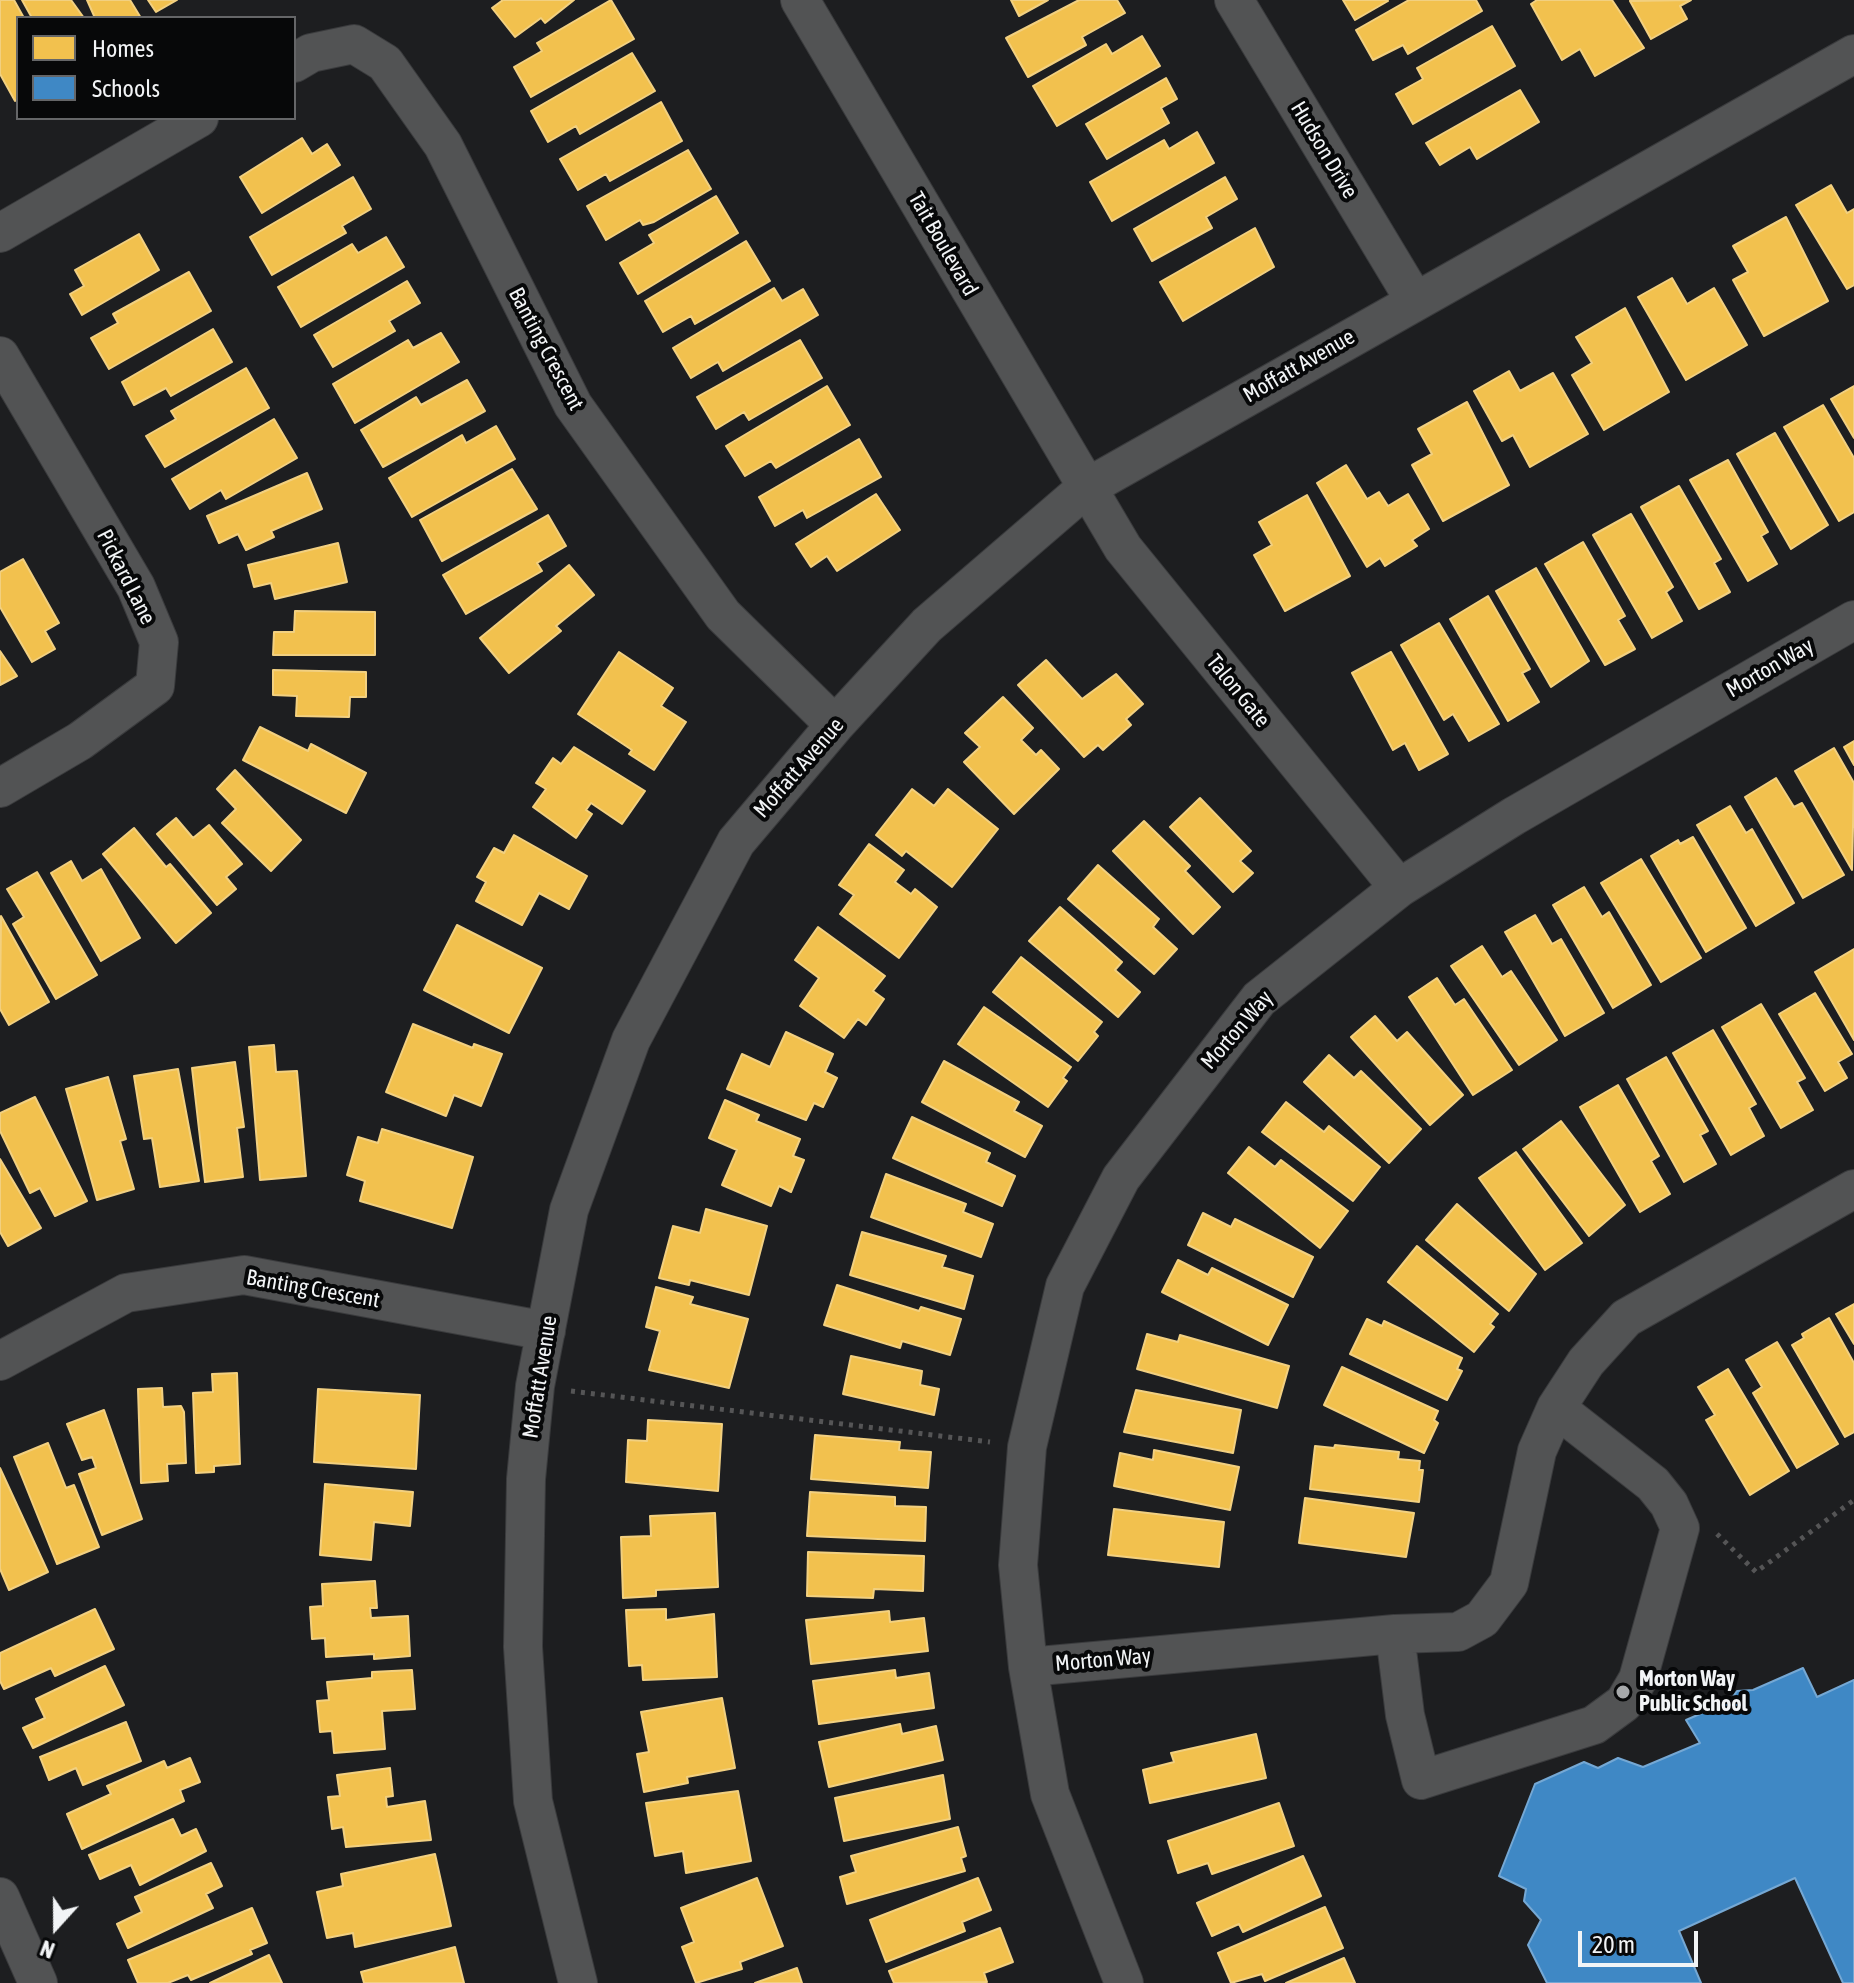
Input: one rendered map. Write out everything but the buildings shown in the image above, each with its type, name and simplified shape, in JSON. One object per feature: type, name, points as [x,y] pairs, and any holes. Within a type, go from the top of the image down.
[{"type":"street","name":"Tait Boulevard","points":[[800,0],[1086,488]]},
{"type":"street","name":"Hudson Drive","points":[[1234,0],[1415,301]]},
{"type":"street","name":"Banting Crescent","points":[[296,62],[311,53],[354,44],[385,63],[443,145],[573,405],[723,615],[835,725]]},
{"type":"street","name":"Moffatt Avenue","points":[[578,1983],[533,1801],[523,1647],[526,1479],[535,1386],[569,1210],[631,1040],[736,842],[835,725],[927,625],[1086,488],[1854,54]]},
{"type":"street","points":[[0,233],[196,120]]},
{"type":"street","name":"Pickard Lane","points":[[0,356],[136,587],[159,642],[155,686],[80,741],[0,788]]},
{"type":"street","name":"Talon Gate","points":[[1086,488],[1142,575],[1399,888]]},
{"type":"street","name":"Morton Way","points":[[1124,1983],[1050,1794],[1028,1667],[1018,1565],[1027,1447],[1065,1286],[1121,1178],[1259,999],[1399,888],[1514,816],[1854,620]]},
{"type":"street","name":"Morton Way","points":[[1028,1667],[1395,1634],[1458,1632],[1482,1619],[1509,1583],[1537,1451],[1556,1408],[1586,1362],[1626,1318],[1854,1189]]},
{"type":"street","name":"Banting Crescent","points":[[0,1361],[126,1293],[244,1275],[546,1331]]},
{"type":"street","points":[[1395,1634],[1405,1715],[1421,1780],[1594,1725],[1624,1703],[1638,1679],[1680,1528],[1669,1504],[1653,1484],[1556,1408]]},
{"type":"street","points":[[0,1897],[38,1983]]},
{"type":"path","points":[[535,1386],[1027,1447]]},
{"type":"place","name":"Morton Way Public School","points":[[1623,1692]]}]
